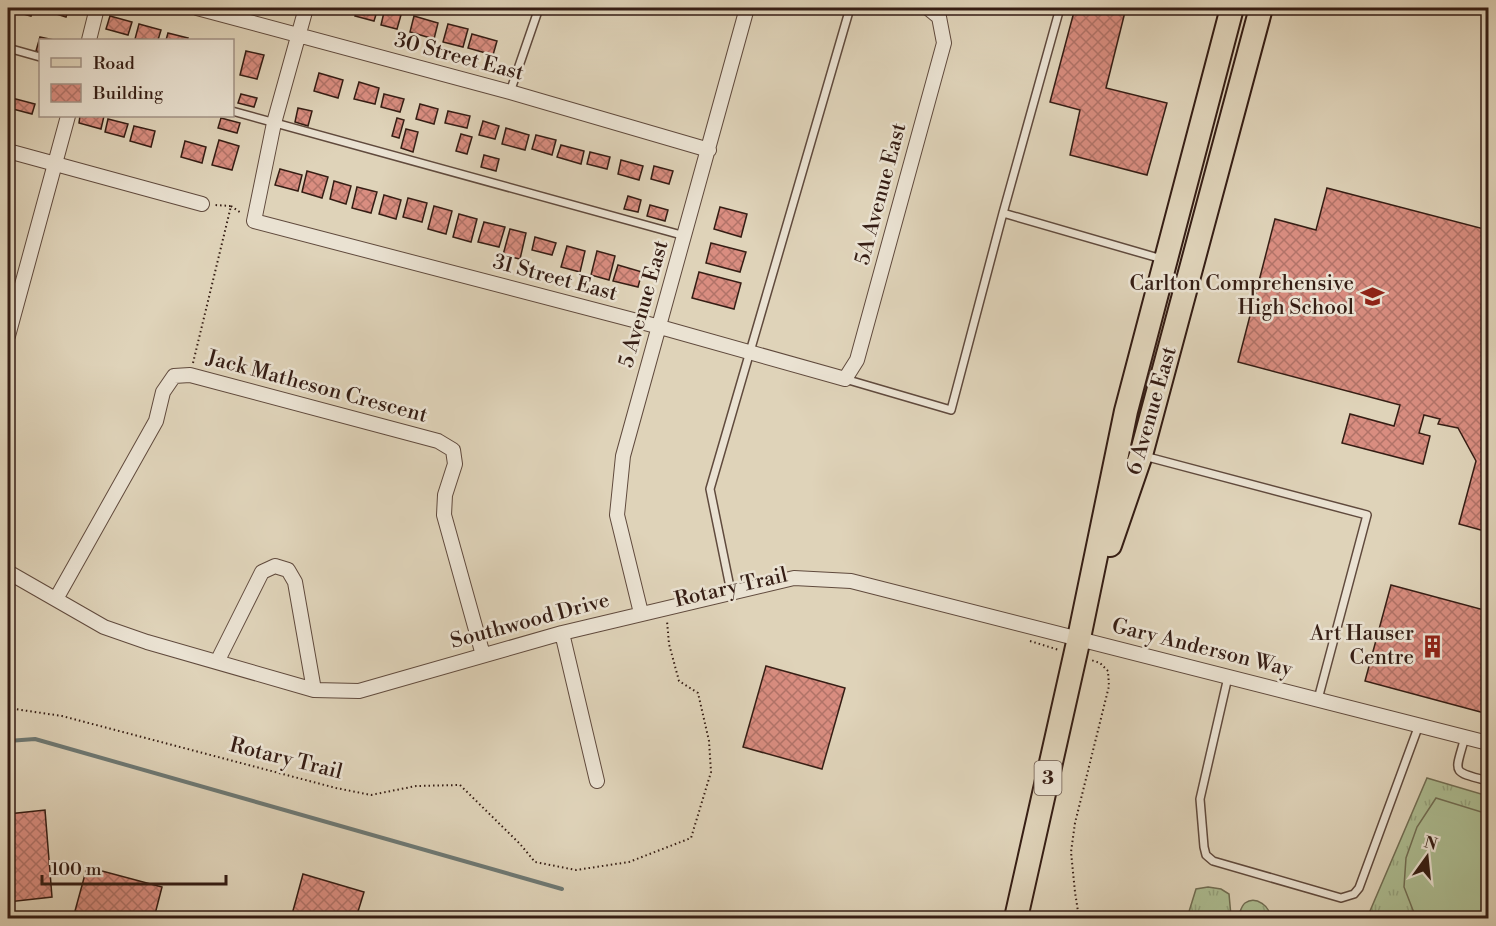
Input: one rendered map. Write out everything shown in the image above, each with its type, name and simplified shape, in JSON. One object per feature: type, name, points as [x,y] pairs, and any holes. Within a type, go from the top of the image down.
[{"type":"main road","name":"6 Avenue East","points":[[1073,645],[1141,455],[1137,423],[1165,260],[1205,126],[1232,8]]},
{"type":"main road","name":"6 Avenue East","points":[[1016,918],[1073,645],[1137,423],[1224,149],[1261,8]]},
{"type":"street","points":[[89,39],[97,8]]},
{"type":"street","name":"30 Street East","points":[[197,8],[510,92],[709,150]]},
{"type":"street","points":[[274,123],[306,8]]},
{"type":"street","name":"5 Avenue East","points":[[641,613],[617,515],[623,456],[747,8]]},
{"type":"street","name":"5A Avenue East","points":[[845,379],[857,360],[944,43],[939,17],[928,8]]},
{"type":"street","points":[[8,336],[68,117]]},
{"type":"street","name":"31 Street East","points":[[274,123],[254,221],[660,327],[845,379]]},
{"type":"street","points":[[8,151],[202,204]]},
{"type":"street","name":"Jack Matheson Crescent","points":[[56,599],[156,421],[163,392],[174,376],[190,375],[438,441],[453,450],[455,464],[445,495],[444,515],[483,655]]},
{"type":"street","points":[[217,662],[262,572],[275,566],[288,570],[295,582],[314,690]]},
{"type":"street","name":"Southwood Drive","points":[[8,572],[104,627],[147,642],[314,690],[359,691],[562,633],[794,578],[851,581],[1073,645]]},
{"type":"street","points":[[562,633],[597,781]]},
{"type":"street","name":"Gary Anderson Way","points":[[1073,645],[1228,676],[1488,743]]},
{"type":"lane","points":[[510,92],[539,8]]},
{"type":"lane","points":[[731,592],[710,489],[850,8]]},
{"type":"lane","points":[[845,379],[951,410],[1060,8]]},
{"type":"lane","points":[[8,48],[39,57]]},
{"type":"lane","points":[[234,112],[685,236]]},
{"type":"lane","points":[[1221,122],[1224,149]]},
{"type":"lane","points":[[1003,213],[1165,260]]},
{"type":"lane","points":[[1141,455],[1367,515],[1318,699]]},
{"type":"lane","points":[[1228,676],[1200,799],[1206,855],[1213,861],[1341,898],[1354,894],[1359,888],[1419,725]]},
{"type":"lane","points":[[1465,737],[1457,765],[1458,771],[1488,781]]},
{"type":"path","points":[[190,375],[231,206],[202,204]]},
{"type":"path","name":"Rotary Trail","points":[[8,708],[62,716],[336,788],[371,795],[416,786],[460,785],[520,844],[535,862],[576,870],[629,862],[691,838],[711,772],[709,741],[698,693],[679,681],[669,644],[667,619]]},
{"type":"path","points":[[1022,638],[1073,645]]},
{"type":"path","points":[[1079,918],[1071,852],[1075,823],[1109,686],[1108,671],[1100,663],[1089,659]]},
{"type":"green space","points":[[1427,778],[1488,796],[1488,918],[1367,918]]},
{"type":"green space","points":[[1436,798],[1488,814],[1488,918],[1416,918],[1404,887],[1406,858],[1417,827]]},
{"type":"green space","points":[[1208,887],[1221,889],[1229,894],[1231,916],[1238,917],[1244,904],[1254,900],[1265,906],[1270,918],[1187,918],[1196,889]]},
{"type":"building","points":[[17,8],[34,8],[31,16],[16,12]]},
{"type":"building","points":[[48,8],[69,8],[66,17],[47,11]]},
{"type":"building","points":[[358,8],[378,8],[374,21],[355,16]]},
{"type":"building","points":[[385,8],[403,8],[397,29],[381,25]]},
{"type":"building","points":[[486,8],[505,8],[504,14]]},
{"type":"building","points":[[1075,8],[1126,8],[1106,88],[1167,103],[1147,175],[1070,155],[1080,110],[1050,102]]},
{"type":"building","points":[[110,16],[132,22],[128,35],[106,29]]},
{"type":"building","points":[[414,16],[438,23],[434,39],[410,32]]},
{"type":"building","points":[[139,24],[161,30],[158,39],[135,39]]},
{"type":"building","points":[[448,24],[468,29],[463,47],[443,42]]},
{"type":"building","points":[[168,33],[188,38],[188,39],[166,39]]},
{"type":"building","points":[[472,34],[497,41],[493,55],[468,48]]},
{"type":"building","points":[[246,51],[264,55],[257,79],[240,75]]},
{"type":"building","points":[[319,73],[343,80],[338,98],[314,91]]},
{"type":"building","points":[[359,82],[379,88],[375,104],[354,99]]},
{"type":"building","points":[[241,94],[257,98],[254,107],[238,103]]},
{"type":"building","points":[[384,94],[404,99],[400,112],[381,107]]},
{"type":"building","points":[[12,98],[35,104],[32,114],[9,108]]},
{"type":"building","points":[[420,104],[438,109],[434,124],[416,119]]},
{"type":"building","points":[[298,108],[312,111],[308,126],[295,122]]},
{"type":"building","points":[[448,111],[470,116],[467,128],[445,123]]},
{"type":"building","points":[[80,117],[104,117],[101,129],[79,123]]},
{"type":"building","points":[[221,118],[240,123],[237,133],[218,128]]},
{"type":"building","points":[[397,118],[404,120],[399,138],[392,136]]},
{"type":"building","points":[[108,119],[128,124],[124,137],[105,132]]},
{"type":"building","points":[[483,121],[499,126],[495,139],[479,135]]},
{"type":"building","points":[[134,126],[155,131],[151,147],[130,141]]},
{"type":"building","points":[[506,128],[529,135],[525,150],[502,144]]},
{"type":"building","points":[[406,129],[418,132],[413,152],[401,148]]},
{"type":"building","points":[[461,134],[472,137],[467,154],[456,151]]},
{"type":"building","points":[[536,135],[556,140],[552,155],[532,149]]},
{"type":"building","points":[[219,140],[239,146],[232,170],[212,165]]},
{"type":"building","points":[[185,141],[206,147],[202,163],[181,157]]},
{"type":"building","points":[[561,145],[584,151],[581,164],[557,157]]},
{"type":"building","points":[[590,152],[610,157],[607,169],[587,164]]},
{"type":"building","points":[[484,155],[499,159],[496,171],[481,167]]},
{"type":"building","points":[[621,160],[643,166],[639,180],[618,174]]},
{"type":"building","points":[[654,166],[673,171],[669,184],[651,179]]},
{"type":"building","points":[[280,169],[302,175],[298,191],[275,185]]},
{"type":"building","points":[[307,171],[328,177],[322,198],[302,192]]},
{"type":"building","points":[[334,181],[351,186],[346,204],[330,199]]},
{"type":"building","points":[[357,187],[377,192],[371,213],[352,208]]},
{"type":"building","name":"Carlton Comprehensive High School","points":[[1327,188],[1488,230],[1488,532],[1459,524],[1476,461],[1458,428],[1438,424],[1440,419],[1424,415],[1419,433],[1430,436],[1423,464],[1342,443],[1350,414],[1394,426],[1400,405],[1238,362],[1275,219],[1316,230]]},
{"type":"building","points":[[384,195],[401,200],[396,219],[379,214]]},
{"type":"building","points":[[628,196],[641,200],[638,212],[624,209]]},
{"type":"building","points":[[408,198],[427,203],[422,222],[403,217]]},
{"type":"building","points":[[650,205],[668,210],[665,221],[647,216]]},
{"type":"building","points":[[434,206],[452,211],[446,234],[428,229]]},
{"type":"building","points":[[720,207],[747,214],[741,237],[714,229]]},
{"type":"building","points":[[459,214],[477,219],[471,242],[453,237]]},
{"type":"building","points":[[484,222],[505,227],[499,247],[478,242]]},
{"type":"building","points":[[510,229],[526,233],[520,259],[503,255]]},
{"type":"building","points":[[535,237],[556,243],[552,255],[532,250]]},
{"type":"building","points":[[711,243],[746,252],[740,272],[706,263]]},
{"type":"building","points":[[567,246],[585,251],[580,272],[561,267]]},
{"type":"building","points":[[597,251],[615,256],[609,280],[591,275]]},
{"type":"building","points":[[618,265],[642,272],[638,287],[613,281]]},
{"type":"building","points":[[699,272],[741,283],[734,309],[692,298]]},
{"type":"building","name":"Art Hauser Centre","points":[[1391,585],[1488,611],[1488,714],[1365,681]]},
{"type":"building","points":[[766,666],[845,688],[822,769],[743,747]]},
{"type":"building","points":[[45,810],[52,897],[8,902],[8,814]]},
{"type":"building","points":[[87,867],[162,887],[154,918],[104,918],[75,911]]},
{"type":"building","points":[[303,874],[364,892],[356,918],[291,918]]},
{"type":"waterway","points":[[8,741],[35,739],[562,889]]},
{"type":"place","name":"Carlton Comprehensive High School","points":[[1372,296]]},
{"type":"place","name":"Art Hauser Centre","points":[[1432,646]]}]
